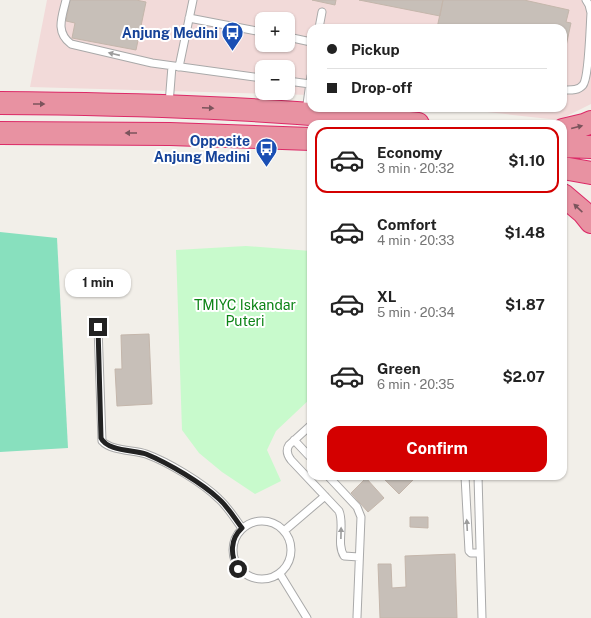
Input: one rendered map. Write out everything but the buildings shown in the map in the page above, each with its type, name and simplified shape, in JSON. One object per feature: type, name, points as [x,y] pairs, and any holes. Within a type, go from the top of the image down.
[{"type":"highway","points":[[0,103],[169,106],[306,113],[377,120]]},
{"type":"highway","points":[[567,129],[591,122]]},
{"type":"highway","points":[[1,133],[170,134],[307,138]]},
{"type":"highway","points":[[567,146],[591,147]]},
{"type":"highway","points":[[567,169],[591,173]]},
{"type":"highway","points":[[567,198],[579,208],[591,222]]},
{"type":"lane","points":[[66,0],[60,28],[63,35],[71,44],[152,63],[255,77]]},
{"type":"lane","points":[[169,106],[176,66],[190,18],[193,0]]},
{"type":"lane","points":[[567,90],[576,90],[584,85],[587,74],[591,13],[586,0]]},
{"type":"lane","points":[[320,24],[322,12]]},
{"type":"lane","points":[[190,18],[255,31]]},
{"type":"lane","points":[[295,39],[307,41]]},
{"type":"lane","points":[[295,82],[307,84]]},
{"type":"lane","points":[[306,113],[307,106]]},
{"type":"lane","points":[[98,327],[102,441],[109,446],[144,453],[172,466],[204,487],[220,500],[242,528]]},
{"type":"lane","points":[[307,429],[288,447],[287,452],[289,458],[307,477]]},
{"type":"lane","points":[[294,440],[307,454]]},
{"type":"lane","points":[[310,480],[339,511],[342,517],[341,552],[344,556],[359,556]]},
{"type":"lane","points":[[332,480],[359,509],[357,617]]},
{"type":"lane","points":[[465,480],[468,551],[470,553],[480,553]]},
{"type":"lane","points":[[478,480],[482,618]]},
{"type":"lane","points":[[284,530],[325,496]]},
{"type":"lane","points":[[267,521],[278,525],[284,530],[289,539],[292,551],[288,564],[280,574],[261,580],[249,577],[238,569],[233,558],[232,546],[242,528],[255,522],[267,521]]},
{"type":"lane","points":[[280,574],[307,618]]},
{"type":"shaded area","points":[[47,0],[591,0],[591,104],[559,120],[486,112],[567,112],[567,24],[307,24],[307,95],[295,95],[295,60],[255,60],[255,93],[30,87]]},
{"type":"green space","points":[[0,232],[57,238],[68,448],[0,452]]},
{"type":"green space","name":"TMIYC Iskandar Puteri","points":[[246,246],[307,251],[307,402],[276,431],[267,450],[281,481],[255,494],[222,472],[199,453],[182,430],[176,250]]},
{"type":"place","name":"Anjung Medini","points":[[233,52]]},
{"type":"place","name":"Opposite Anjung Medini","points":[[266,168]]},
{"type":"route","points":[[98,327],[102,441],[109,446],[144,453],[165,463],[204,487],[220,500],[242,528],[232,546],[233,558],[238,569]]}]
